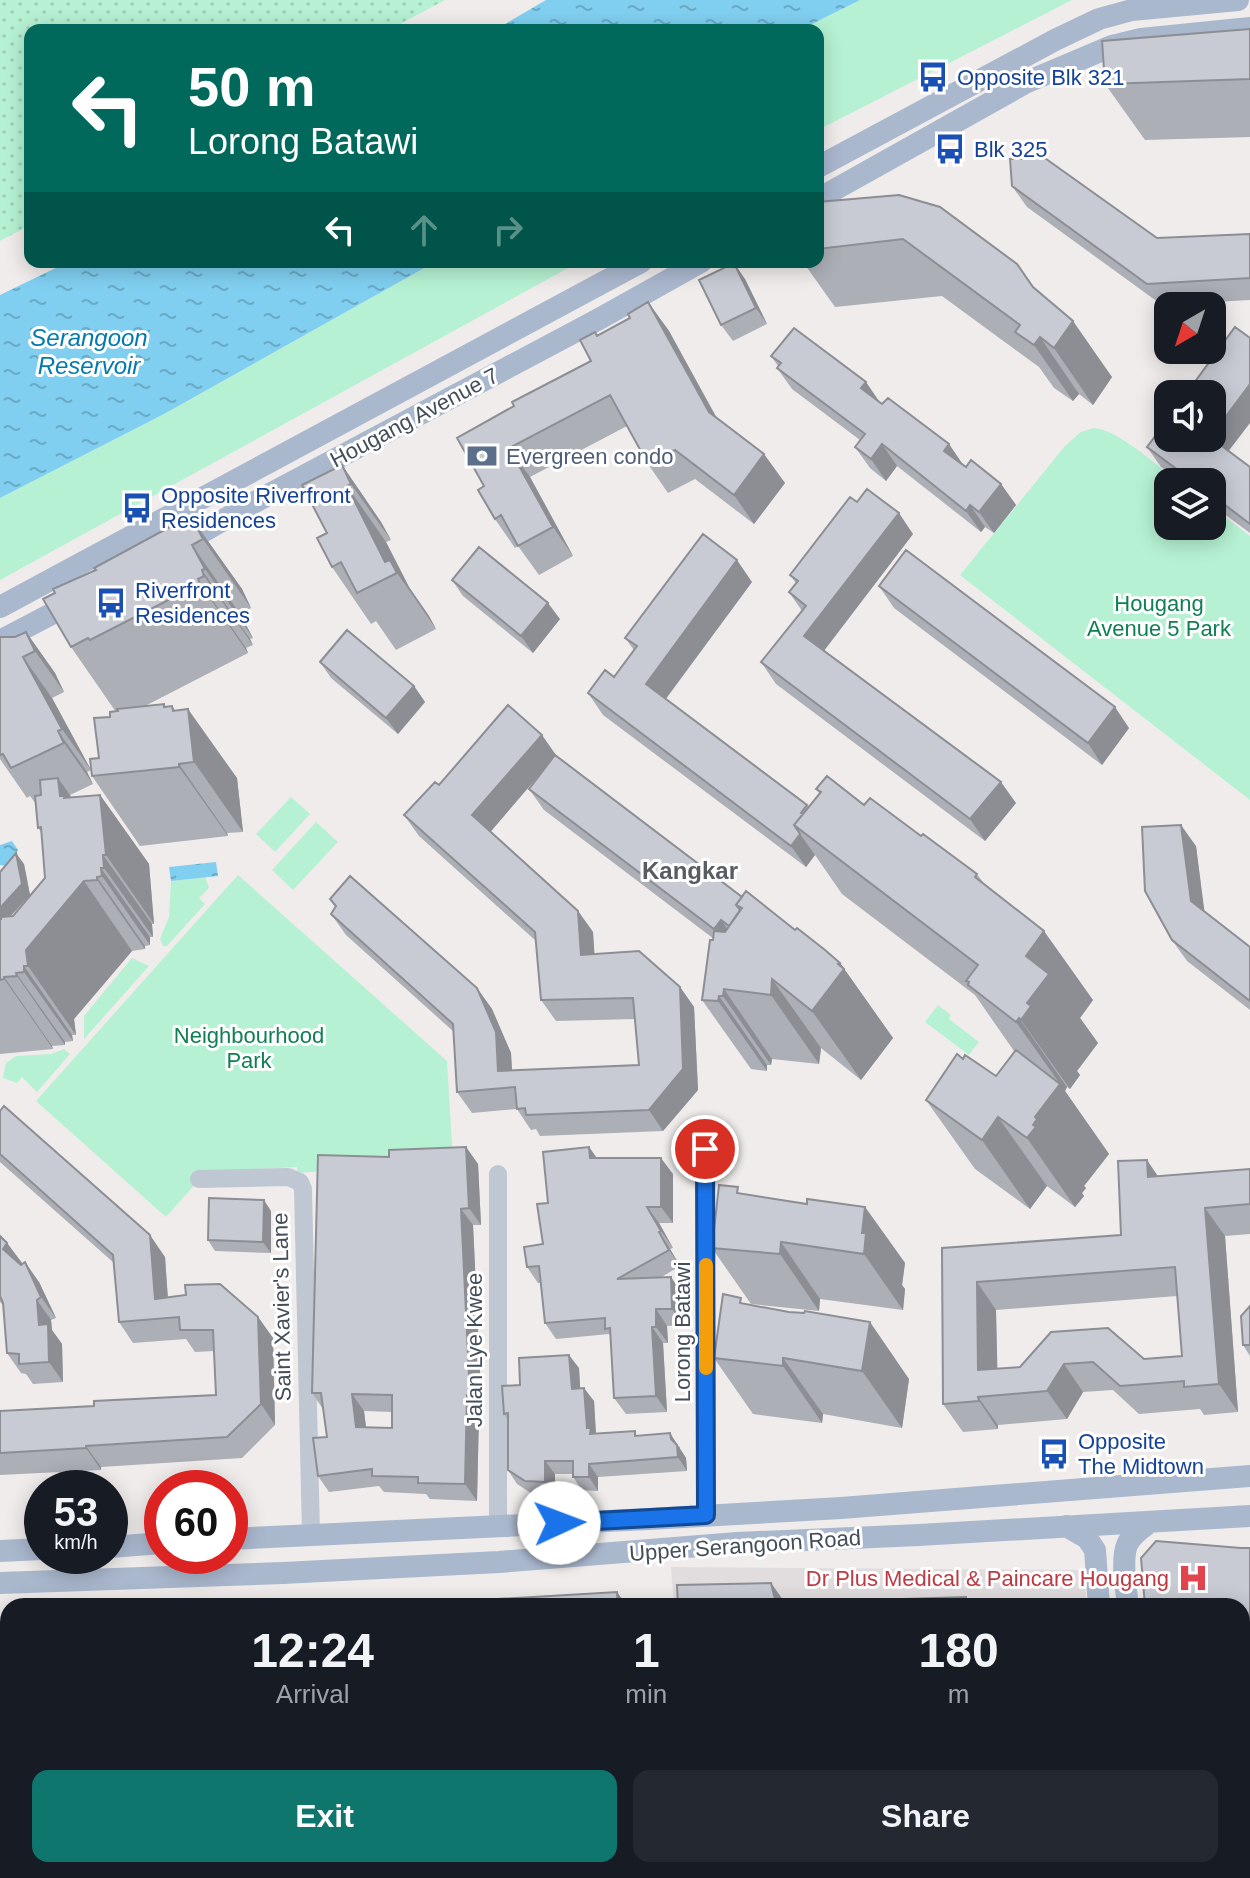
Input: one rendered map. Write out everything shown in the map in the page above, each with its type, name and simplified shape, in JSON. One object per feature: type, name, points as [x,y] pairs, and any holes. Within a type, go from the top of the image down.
[{"type":"main road","points":[[824,164],[1099,19],[1132,10],[1238,0]]},
{"type":"main road","points":[[824,196],[1027,82],[1112,46],[1141,39],[1250,28]]},
{"type":"main road","name":"Hougang Avenue 7","points":[[0,607],[630,268]]},
{"type":"main road","name":"Hougang Avenue 7","points":[[153,560],[690,268]]},
{"type":"main road","points":[[0,641],[97,589]]},
{"type":"main road","name":"Upper Serangoon Road","points":[[248,1538],[841,1508],[1250,1476]]},
{"type":"main road","name":"Upper Serangoon Road","points":[[0,1583],[499,1562],[737,1543],[1250,1516]]},
{"type":"main road","points":[[1127,1598],[1126,1546],[1135,1533],[1150,1522]]},
{"type":"main road","points":[[1066,1526],[1087,1538],[1095,1550],[1098,1598]]},
{"type":"main road","points":[[0,1551],[24,1550]]},
{"type":"street","name":"Lorong Batawi","points":[[705,1149],[706,1515]]},
{"type":"street","name":"Jalan Lye Kwee","points":[[498,1174],[498,1526]]},
{"type":"street","name":"Saint Xavier's Lane","points":[[199,1179],[288,1177],[300,1182],[303,1189],[311,1535]]},
{"type":"shaded area","points":[[671,1567],[1085,1570],[1086,1598],[673,1598]]},
{"type":"green space","points":[[0,0],[445,0],[400,24],[24,24],[24,228],[0,241]]},
{"type":"green space","points":[[860,0],[1072,0],[824,127],[824,24],[812,24]]},
{"type":"green space","points":[[424,268],[568,268],[0,580],[0,498],[164,414]]},
{"type":"green space","name":"Hougang Avenue 5 Park","points":[[1094,428],[1104,430],[1162,468],[1154,468],[1154,540],[1226,540],[1226,518],[1250,536],[1250,800],[960,575],[1065,446],[1081,432]]},
{"type":"green space","points":[[291,797],[310,814],[275,852],[256,834]]},
{"type":"green space","points":[[316,822],[338,842],[293,890],[272,870]]},
{"type":"green space","name":"Neighbourhood Park","points":[[238,875],[447,1061],[453,1162],[297,1173],[297,1167],[206,1172],[166,1217],[36,1101]]},
{"type":"green space","points":[[205,877],[209,888],[199,898],[205,904],[167,946],[163,946],[160,939],[169,917],[171,881]]},
{"type":"green space","points":[[132,958],[149,966],[84,1039],[84,1016]]},
{"type":"green space","points":[[938,1005],[951,1015],[949,1019],[979,1042],[969,1055],[925,1022]]},
{"type":"green space","points":[[64,1049],[70,1054],[37,1092],[22,1077],[17,1083],[3,1078],[6,1063],[16,1056],[51,1054]]},
{"type":"water","points":[[546,0],[860,0],[812,24],[505,24]]},
{"type":"water","name":"Serangoon Reservoir","points":[[56,268],[424,268],[164,414],[0,498],[0,295]]},
{"type":"water","points":[[12,841],[18,850],[8,866],[0,865],[0,845]]},
{"type":"water","points":[[216,862],[218,876],[171,881],[169,867]]},
{"type":"building","points":[[1250,29],[1250,79],[1105,84],[1102,41]]},
{"type":"building","points":[[1035,151],[1157,238],[1250,234],[1250,278],[1147,284],[1012,186],[1010,159],[1029,159]]},
{"type":"building","points":[[899,195],[940,207],[1017,264],[1033,287],[1073,321],[1054,348],[1040,337],[1034,345],[1015,332],[1020,325],[903,239],[824,248],[824,201]]},
{"type":"building","points":[[724,268],[736,268],[756,308],[721,325],[699,280]]},
{"type":"building","points":[[648,302],[709,412],[764,454],[734,495],[675,450],[648,464],[610,395],[509,448],[553,527],[518,546],[501,515],[495,519],[478,490],[484,486],[457,438],[514,406],[512,402],[591,361],[580,340],[595,332],[597,336],[630,318],[628,314]]},
{"type":"building","points":[[1235,327],[1250,338],[1250,384],[1226,416],[1226,380],[1196,380],[1208,364],[1226,364],[1226,339]]},
{"type":"building","points":[[794,328],[866,382],[861,388],[882,404],[888,398],[949,444],[944,451],[966,467],[971,460],[1001,484],[979,512],[970,505],[966,511],[882,444],[871,459],[855,447],[865,434],[777,368],[781,363],[771,356]]},
{"type":"building","points":[[1154,438],[1154,452],[1226,452],[1226,449],[1250,467],[1250,524],[1226,506],[1226,468],[1175,468],[1147,447]]},
{"type":"building","points":[[342,465],[351,484],[347,486],[385,562],[390,560],[397,573],[357,593],[341,562],[332,567],[317,538],[327,533],[302,485]]},
{"type":"building","points":[[867,489],[899,513],[804,636],[1001,782],[970,819],[761,662],[806,606],[789,592],[798,581],[790,575],[850,497],[857,502]]},
{"type":"building","points":[[193,520],[203,539],[192,545],[205,569],[202,570],[204,576],[198,579],[200,584],[71,647],[43,599],[55,593],[53,589],[96,570],[94,568],[179,522],[181,527]]},
{"type":"building","points":[[703,534],[737,560],[646,684],[807,805],[794,825],[800,834],[791,846],[588,693],[605,670],[614,677],[637,646],[625,638]]},
{"type":"building","points":[[479,547],[548,603],[521,636],[452,580]]},
{"type":"building","points":[[906,550],[1115,707],[1088,743],[879,586]]},
{"type":"building","points":[[347,630],[414,686],[386,718],[320,662]]},
{"type":"building","points":[[26,632],[35,651],[23,657],[62,729],[58,731],[64,743],[11,768],[3,754],[0,755],[0,637],[15,637]]},
{"type":"building","points":[[164,704],[164,707],[172,706],[173,711],[188,709],[194,762],[179,764],[179,767],[92,776],[90,759],[99,758],[94,718],[110,717],[110,712],[117,709]]},
{"type":"building","points":[[508,705],[542,735],[472,815],[578,911],[581,955],[639,951],[680,987],[683,1069],[649,1110],[526,1115],[525,1108],[517,1109],[515,1087],[457,1092],[453,1024],[331,914],[336,906],[330,899],[350,876],[477,988],[496,1032],[498,1071],[639,1065],[633,998],[541,1000],[535,932],[404,815],[435,782],[439,785]]},
{"type":"building","points":[[555,755],[742,897],[736,905],[740,910],[729,926],[721,920],[714,929],[529,789]]},
{"type":"building","points":[[827,776],[864,805],[870,798],[921,836],[923,834],[977,874],[975,877],[1044,931],[1026,956],[1049,974],[1027,1003],[1031,1006],[1021,1020],[1019,1018],[1016,1022],[968,985],[966,981],[978,965],[794,825],[821,792],[816,789]]},
{"type":"building","points":[[58,778],[60,796],[64,798],[100,795],[106,855],[103,855],[102,876],[97,880],[84,881],[26,950],[28,966],[24,966],[24,972],[0,980],[0,919],[13,916],[45,878],[35,796],[41,795],[40,780]]},
{"type":"building","points":[[1181,825],[1191,901],[1250,947],[1250,1001],[1172,940],[1145,891],[1142,827]]},
{"type":"building","points":[[16,853],[22,884],[0,908],[0,872]]},
{"type":"building","points":[[746,891],[825,950],[844,969],[812,1011],[772,979],[771,995],[724,989],[718,1001],[702,1000],[710,940],[713,940],[714,931],[725,932],[742,908],[736,905]]},
{"type":"building","points":[[1016,1050],[1060,1084],[1035,1117],[1037,1119],[1033,1125],[1036,1127],[1027,1138],[998,1117],[982,1140],[926,1100],[957,1054],[963,1059],[965,1055],[996,1076]]},
{"type":"building","points":[[4,1106],[150,1235],[155,1299],[186,1295],[185,1285],[220,1284],[258,1317],[261,1404],[227,1437],[0,1453],[0,1411],[94,1406],[94,1401],[216,1395],[213,1330],[180,1330],[179,1317],[119,1322],[113,1255],[0,1154],[0,1111]]},
{"type":"building","points":[[466,1147],[469,1208],[461,1209],[470,1395],[467,1395],[465,1484],[418,1483],[418,1477],[372,1476],[372,1469],[318,1476],[313,1438],[327,1437],[321,1393],[312,1393],[318,1155],[389,1157],[389,1150]],"holes":[[[352,1394],[392,1395],[392,1428],[356,1427]]]},
{"type":"building","points":[[589,1147],[590,1158],[661,1158],[661,1207],[647,1207],[669,1250],[617,1279],[671,1277],[672,1309],[656,1309],[656,1327],[652,1327],[656,1396],[614,1398],[610,1328],[605,1329],[605,1318],[545,1323],[539,1266],[527,1267],[524,1247],[543,1244],[537,1204],[548,1203],[543,1152]]},
{"type":"building","points":[[1147,1160],[1148,1177],[1250,1169],[1250,1204],[1205,1208],[1219,1384],[1184,1387],[1184,1381],[1120,1386],[1093,1362],[1064,1364],[1047,1391],[978,1397],[979,1401],[943,1404],[942,1248],[1121,1235],[1118,1161]],"holes":[[[1175,1267],[1182,1356],[1144,1359],[1108,1328],[1051,1332],[1020,1367],[978,1370],[977,1282]]]},
{"type":"building","points":[[719,1185],[738,1187],[737,1193],[807,1204],[807,1199],[865,1207],[862,1233],[866,1233],[864,1254],[781,1242],[780,1254],[712,1248]]},
{"type":"building","points":[[209,1198],[264,1200],[263,1242],[208,1240]]},
{"type":"building","points":[[0,1236],[7,1243],[3,1249],[21,1265],[25,1262],[41,1297],[37,1300],[39,1325],[48,1324],[49,1362],[19,1364],[19,1354],[7,1353],[0,1296]]},
{"type":"building","points":[[723,1294],[741,1298],[740,1303],[870,1322],[862,1371],[783,1358],[783,1366],[714,1358]]},
{"type":"building","points":[[1250,1306],[1250,1345],[1243,1345],[1241,1316]]},
{"type":"building","points":[[569,1355],[572,1389],[584,1388],[590,1434],[635,1431],[635,1436],[670,1433],[677,1445],[678,1457],[589,1464],[589,1477],[573,1477],[573,1461],[545,1461],[545,1482],[525,1481],[508,1470],[508,1413],[504,1414],[502,1386],[520,1385],[519,1358]]},
{"type":"building","points":[[1156,1541],[1250,1548],[1250,1598],[1144,1598],[1141,1558]]},
{"type":"building","points":[[771,1583],[775,1598],[678,1598],[677,1585]]},
{"type":"building","points":[[617,1592],[617,1598],[515,1598]]},
{"type":"slow traffic","points":[[706,1265],[706,1368]]},
{"type":"place","name":"Opposite Blk 321","points":[[933,77]]},
{"type":"place","name":"Blk 325","points":[[950,149]]},
{"type":"place","name":"Evergreen condo","points":[[482,456]]},
{"type":"place","name":"Opposite Riverfront Residences","points":[[137,508]]},
{"type":"place","name":"Riverfront Residences","points":[[111,603]]},
{"type":"place","name":"Opposite The Midtown","points":[[1054,1454]]},
{"type":"place","name":"Dr Plus Medical & Paincare Hougang","points":[[1193,1578]]},
{"type":"district","name":"Kangkar","points":[[690,871]]},
{"type":"route","points":[[559,1523],[706,1515],[705,1149]]}]
